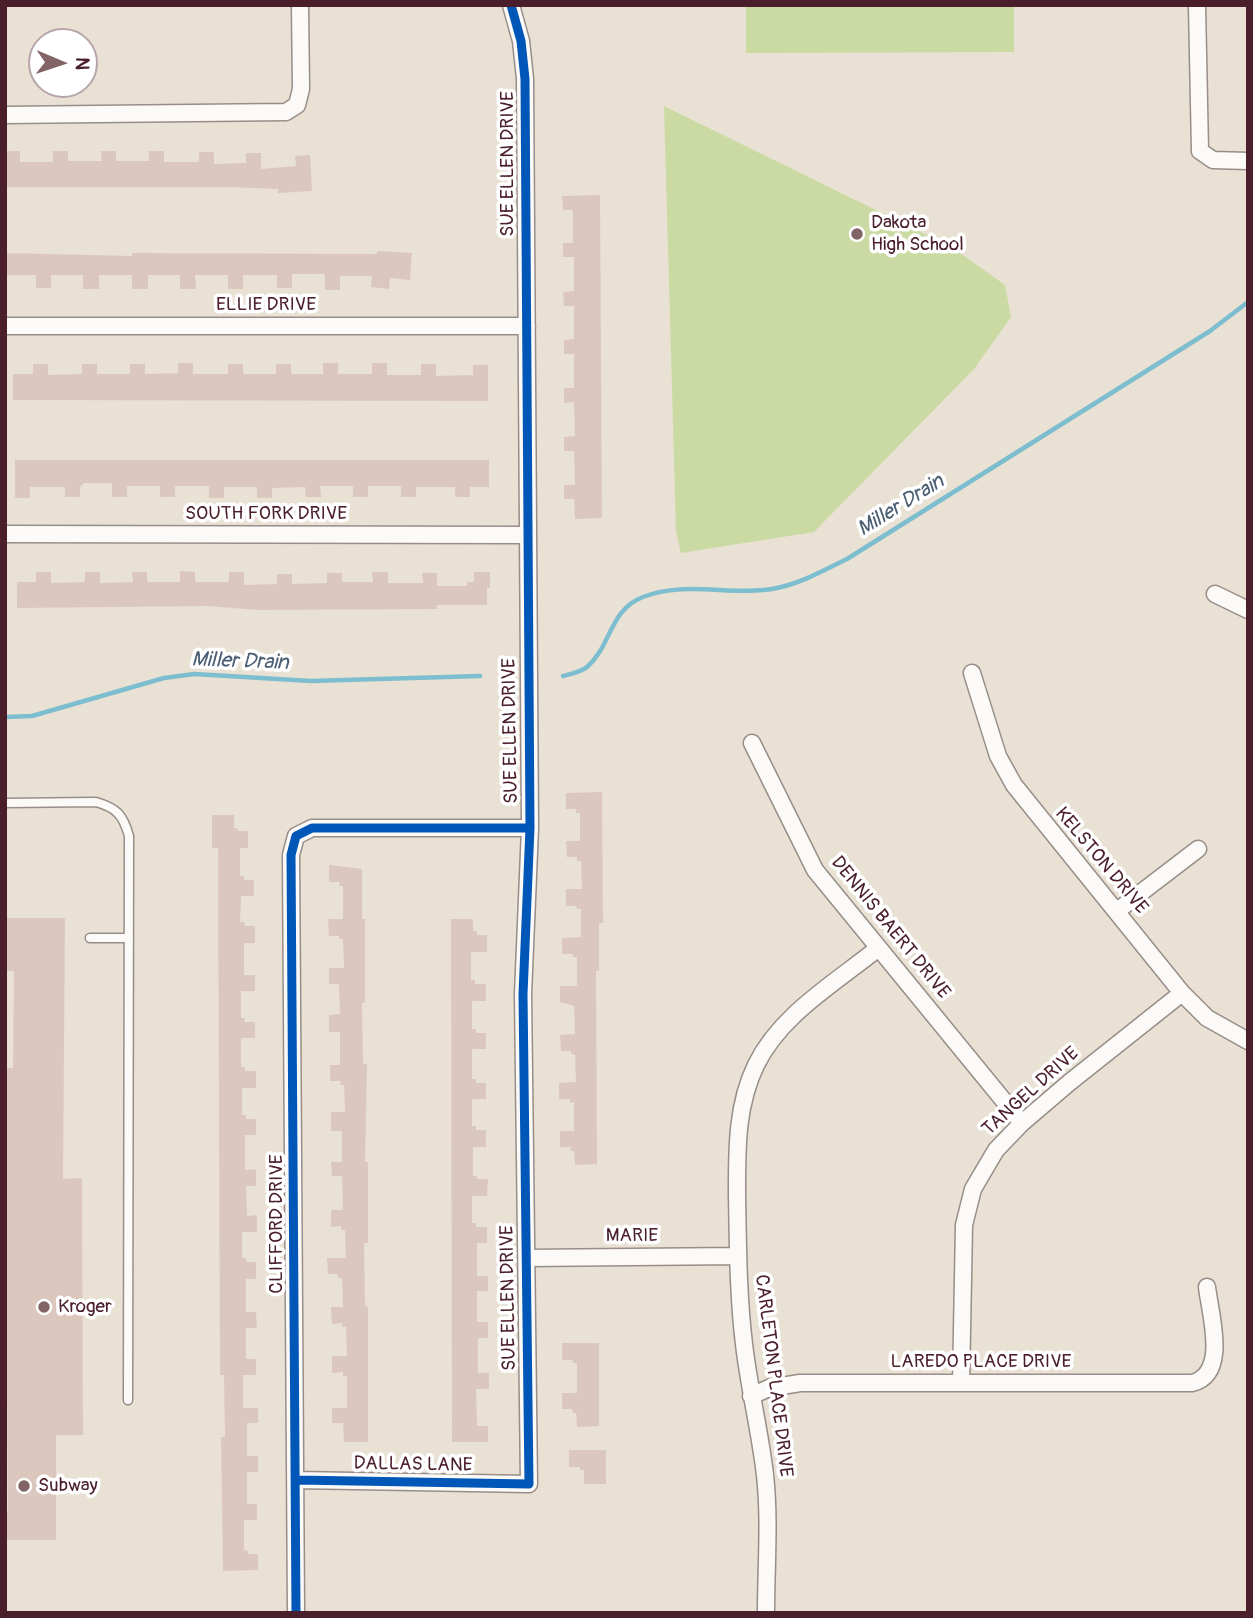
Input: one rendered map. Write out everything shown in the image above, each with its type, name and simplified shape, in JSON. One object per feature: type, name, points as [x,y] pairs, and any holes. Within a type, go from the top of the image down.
[{"type":"street","points":[[5,114],[286,112],[297,105],[301,89],[300,5]]},
{"type":"street","points":[[1197,5],[1197,143],[1206,157],[1221,162],[1248,162]]},
{"type":"street","name":"SUE ELLEN DRIVE","points":[[514,13],[525,79],[530,828],[523,994],[529,1484]]},
{"type":"street","name":"ELLIE DRIVE","points":[[5,327],[527,326]]},
{"type":"street","name":"SOUTH FORK DRIVE","points":[[5,534],[528,535]]},
{"type":"street","points":[[1214,594],[1248,610]]},
{"type":"street","name":"KELSTON DRIVE","points":[[972,673],[999,756],[1014,785],[1182,993],[1207,1018],[1248,1041]]},
{"type":"street","name":"DENNIS BAERT DRIVE","points":[[752,743],[815,870],[1022,1123]]},
{"type":"street","name":"CLIFFORD DRIVE","points":[[296,1613],[291,855],[296,836],[312,828],[530,828]]},
{"type":"street","points":[[1116,911],[1198,849]]},
{"type":"street","name":"CARLETON PLACE DRIVE","points":[[766,1613],[765,1476],[744,1342],[738,1256],[737,1146],[746,1091],[756,1064],[789,1020],[877,949]]},
{"type":"street","name":"TANGEL DRIVE","points":[[961,1383],[963,1244],[967,1205],[982,1170],[1022,1123],[1182,993]]},
{"type":"street","name":"MARIE","points":[[527,1258],[738,1256]]},
{"type":"street","name":"LAREDO PLACE DRIVE","points":[[751,1396],[769,1388],[800,1383],[1192,1383],[1208,1372],[1214,1343],[1207,1287]]},
{"type":"street","name":"DALLAS LANE","points":[[296,1480],[529,1484]]},
{"type":"lane","points":[[5,803],[96,802],[110,806],[123,816],[129,836],[128,1400]]},
{"type":"lane","points":[[90,938],[129,938]]},
{"type":"green space","points":[[746,5],[1014,5],[1014,52],[746,53]]},
{"type":"green space","points":[[664,106],[953,248],[1005,285],[1011,317],[974,369],[814,532],[681,553],[676,531]]},
{"type":"building","points":[[5,151],[20,151],[20,162],[53,162],[53,151],[68,151],[68,161],[102,161],[101,151],[116,151],[116,161],[149,161],[149,151],[164,151],[164,162],[199,162],[199,152],[214,152],[214,164],[246,163],[246,153],[261,153],[261,169],[296,166],[295,156],[310,155],[312,191],[278,193],[278,189],[227,187],[5,187]]},
{"type":"building","points":[[600,195],[602,518],[575,519],[574,499],[564,499],[564,485],[575,485],[574,451],[564,451],[564,437],[575,436],[574,402],[564,403],[564,388],[574,388],[574,354],[564,354],[564,340],[574,339],[574,306],[564,306],[563,292],[574,291],[574,257],[563,257],[563,243],[573,243],[573,210],[563,210],[562,196]]},
{"type":"building","points":[[378,251],[412,253],[410,280],[390,278],[389,289],[371,287],[372,276],[340,276],[340,290],[325,290],[325,274],[292,274],[292,288],[277,288],[277,275],[243,275],[243,289],[228,289],[228,275],[195,275],[196,289],[180,289],[180,275],[148,275],[148,289],[132,289],[132,275],[99,275],[99,289],[83,289],[83,275],[51,275],[51,288],[36,288],[36,275],[5,275],[5,253],[132,256],[132,253],[377,254]]},
{"type":"building","points":[[178,363],[193,363],[193,374],[228,374],[228,364],[243,364],[243,374],[276,374],[276,364],[291,364],[291,374],[323,374],[323,363],[338,363],[338,374],[372,374],[372,363],[387,363],[387,375],[421,375],[421,364],[436,364],[436,376],[473,375],[473,365],[488,365],[488,401],[13,400],[13,374],[33,374],[33,364],[48,364],[48,375],[82,374],[82,364],[97,364],[97,374],[130,374],[130,364],[145,364],[145,374],[178,373]]},
{"type":"building","points":[[15,460],[489,460],[489,487],[470,487],[470,497],[455,497],[455,487],[416,487],[416,497],[401,497],[401,486],[368,486],[368,497],[353,497],[353,486],[320,486],[321,497],[306,497],[305,487],[272,488],[272,498],[257,498],[257,487],[224,487],[224,498],[209,498],[209,486],[175,486],[175,497],[160,497],[160,486],[127,486],[127,497],[112,497],[112,483],[84,483],[80,487],[80,497],[65,497],[65,487],[30,487],[30,498],[15,498]]},
{"type":"building","points":[[180,571],[195,572],[195,582],[229,582],[229,572],[244,572],[244,585],[277,584],[277,574],[292,574],[292,584],[327,583],[327,573],[342,573],[342,582],[373,582],[372,572],[388,572],[388,583],[423,583],[422,573],[437,573],[437,586],[467,586],[467,582],[474,582],[474,572],[490,572],[490,588],[487,588],[487,605],[437,605],[437,609],[257,610],[209,606],[17,608],[17,582],[36,582],[36,572],[51,572],[51,583],[85,582],[85,572],[100,572],[100,583],[133,582],[132,572],[147,572],[147,582],[180,582]]},
{"type":"building","points":[[602,792],[603,923],[599,923],[599,971],[596,971],[597,1164],[575,1165],[571,1147],[560,1147],[560,1131],[574,1131],[574,1102],[570,1103],[570,1099],[559,1099],[559,1083],[576,1082],[575,1054],[561,1051],[560,1035],[575,1034],[574,1006],[560,1002],[560,986],[577,986],[577,957],[573,957],[573,954],[562,954],[562,938],[581,937],[581,909],[566,906],[566,889],[582,889],[581,861],[577,861],[577,857],[567,857],[566,841],[580,841],[580,813],[576,813],[576,809],[566,809],[566,793]]},
{"type":"building","points":[[212,815],[234,815],[234,828],[248,831],[248,848],[240,848],[240,876],[244,876],[244,880],[254,880],[254,896],[241,896],[240,922],[244,922],[245,926],[255,926],[255,943],[244,943],[244,975],[255,975],[255,991],[241,991],[241,1018],[245,1018],[244,1022],[255,1022],[255,1038],[241,1038],[241,1067],[245,1067],[245,1071],[256,1071],[256,1088],[242,1088],[242,1115],[246,1115],[246,1119],[256,1119],[256,1135],[245,1135],[245,1170],[256,1169],[256,1186],[246,1186],[247,1216],[257,1215],[257,1232],[242,1232],[242,1258],[246,1258],[246,1262],[256,1262],[256,1279],[246,1279],[246,1312],[256,1312],[257,1328],[246,1328],[246,1359],[256,1359],[256,1375],[243,1375],[243,1408],[258,1408],[258,1423],[247,1423],[247,1456],[258,1456],[258,1472],[247,1472],[247,1504],[257,1504],[257,1520],[244,1520],[244,1550],[248,1551],[248,1554],[258,1554],[258,1570],[223,1571],[221,1437],[225,1437],[224,1375],[220,1375],[218,848],[212,848]]},
{"type":"building","points":[[329,865],[362,869],[362,919],[365,919],[363,1064],[367,1064],[365,1162],[368,1162],[368,1243],[364,1243],[365,1307],[368,1306],[368,1442],[344,1442],[343,1423],[332,1423],[332,1408],[347,1408],[347,1376],[343,1376],[343,1372],[332,1373],[332,1356],[347,1356],[346,1327],[342,1327],[342,1323],[332,1324],[331,1307],[343,1307],[342,1278],[338,1278],[338,1274],[328,1274],[327,1258],[346,1258],[345,1230],[341,1230],[341,1226],[331,1227],[331,1210],[343,1210],[342,1176],[332,1176],[331,1162],[342,1162],[342,1131],[331,1131],[331,1112],[345,1112],[344,1085],[340,1085],[341,1081],[330,1081],[330,1065],[340,1065],[340,1032],[329,1032],[329,1015],[340,1014],[339,984],[329,984],[329,968],[344,968],[343,939],[329,936],[328,919],[343,919],[343,886],[339,886],[340,882],[329,882]]},
{"type":"building","points":[[7,918],[65,918],[63,1179],[82,1178],[83,1435],[56,1435],[56,1540],[5,1540],[5,1511],[8,1511],[5,1151],[7,1068],[13,1068],[14,971],[7,971]]},
{"type":"building","points":[[451,919],[473,919],[473,931],[477,931],[477,935],[487,935],[487,952],[471,952],[471,980],[475,980],[475,984],[486,984],[486,1001],[472,1001],[472,1029],[476,1029],[476,1033],[486,1033],[486,1049],[472,1049],[472,1079],[476,1079],[476,1083],[486,1083],[486,1099],[472,1099],[472,1126],[476,1126],[476,1130],[486,1130],[486,1147],[473,1147],[473,1176],[477,1176],[477,1179],[488,1179],[487,1196],[472,1196],[472,1223],[476,1223],[476,1227],[487,1227],[487,1243],[477,1243],[477,1276],[488,1276],[488,1291],[477,1291],[477,1322],[488,1322],[488,1338],[478,1338],[478,1373],[489,1373],[489,1389],[476,1389],[477,1426],[488,1426],[488,1442],[452,1442]]},
{"type":"building","points":[[562,1343],[599,1343],[599,1426],[577,1427],[576,1413],[573,1413],[572,1409],[562,1409],[562,1393],[577,1393],[577,1363],[573,1363],[573,1360],[562,1360]]},
{"type":"building","points":[[569,1450],[606,1450],[606,1484],[584,1484],[584,1470],[580,1470],[580,1467],[569,1467]]},
{"type":"waterway","name":"Miller Drain","points":[[563,676],[587,667],[602,649],[623,610],[643,597],[676,590],[744,591],[777,588],[804,580],[847,559],[1210,331],[1248,302]]},
{"type":"waterway","name":"Miller Drain","points":[[5,717],[32,716],[164,678],[194,674],[311,681],[480,676]]},
{"type":"cycle path","points":[[296,1480],[529,1484],[523,994],[530,828],[525,79],[521,41],[511,5]]},
{"type":"cycle path","points":[[296,1613],[291,855],[296,836],[312,828],[530,828]]},
{"type":"place","name":"Dakota High School","points":[[857,234]]},
{"type":"place","name":"Kroger","points":[[44,1307]]},
{"type":"place","name":"Subway","points":[[24,1486]]}]
